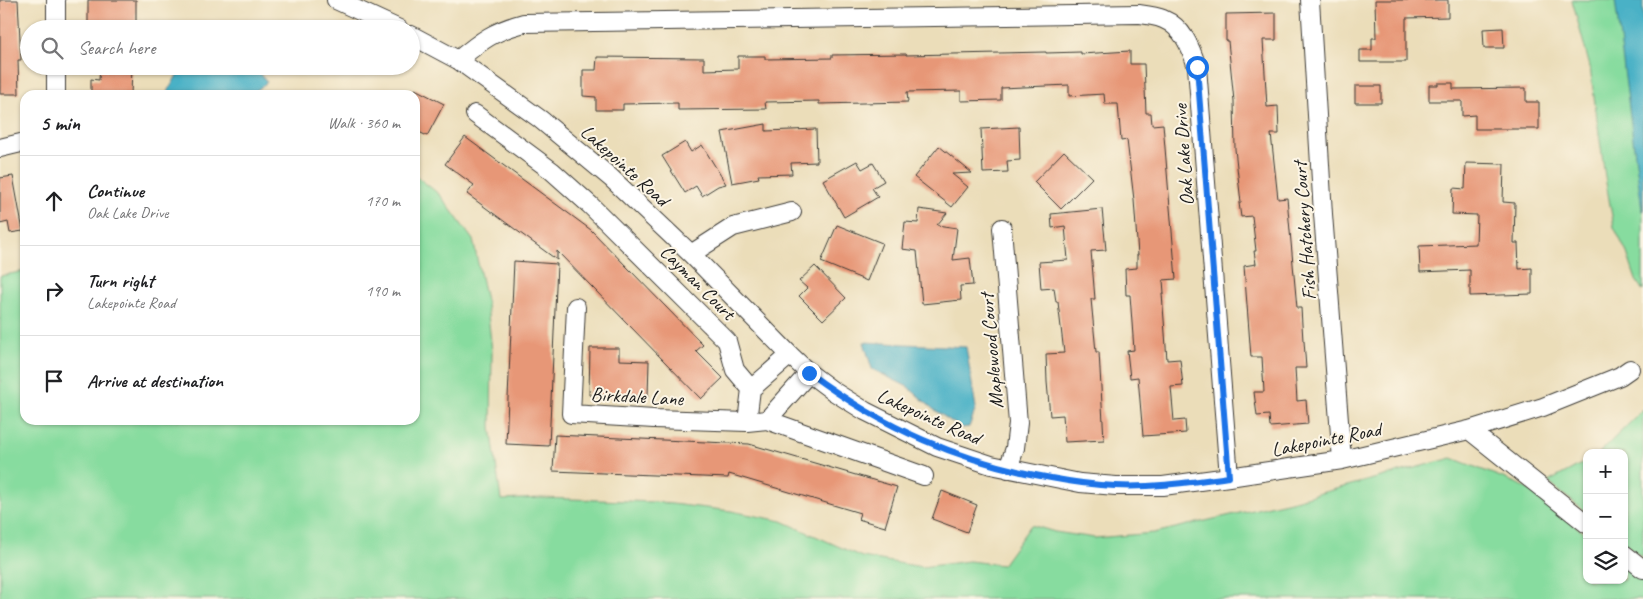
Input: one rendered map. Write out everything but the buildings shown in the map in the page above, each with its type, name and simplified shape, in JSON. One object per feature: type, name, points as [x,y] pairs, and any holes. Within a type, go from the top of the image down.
[{"type":"street","points":[[56,0],[56,20]]},
{"type":"street","points":[[336,0],[379,20]]},
{"type":"street","name":"Fish Hatchery Court","points":[[1310,0],[1323,214],[1342,460]]},
{"type":"street","name":"Oak Lake Drive","points":[[458,60],[482,40],[503,29],[524,24],[1139,14],[1164,19],[1180,31],[1192,48],[1197,67],[1229,477]]},
{"type":"street","name":"Lakepointe Road","points":[[420,40],[458,60],[540,119],[611,178],[692,254],[809,373],[865,411],[937,447],[1008,469],[1080,483],[1116,486],[1163,486],[1342,460],[1469,430]]},
{"type":"street","points":[[56,75],[56,90]]},
{"type":"street","name":"Cayman Court","points":[[475,114],[552,172],[590,205],[727,341],[735,370],[751,389]]},
{"type":"street","points":[[0,148],[20,143]]},
{"type":"street","points":[[692,254],[733,227],[792,212]]},
{"type":"street","name":"Maplewood Court","points":[[1002,228],[1018,424],[1015,448],[1008,469]]},
{"type":"street","name":"Birkdale Lane","points":[[576,307],[571,414],[747,422]]},
{"type":"street","points":[[790,355],[751,389],[747,422],[767,420],[924,476]]},
{"type":"street","points":[[1469,430],[1543,407],[1620,376],[1630,370]]},
{"type":"street","points":[[767,420],[809,373]]},
{"type":"street","points":[[1469,430],[1583,521]]},
{"type":"street","points":[[1628,557],[1643,569]]},
{"type":"green space","points":[[1572,0],[1619,0],[1643,113],[1643,291],[1636,280],[1627,253],[1614,227],[1590,67]]},
{"type":"green space","points":[[420,179],[440,195],[473,240],[487,305],[492,351],[491,427],[501,500],[541,498],[655,502],[731,511],[782,521],[862,557],[922,567],[969,561],[1002,565],[1031,525],[1055,532],[1095,538],[1154,533],[1291,501],[1452,458],[1516,483],[1531,491],[1583,532],[1583,584],[1628,584],[1628,568],[1643,580],[1643,599],[0,599],[0,276],[20,272],[20,425],[420,425]]},
{"type":"green space","points":[[1643,410],[1643,558],[1628,546],[1628,449],[1603,449]]},
{"type":"green space","points":[[1583,463],[1583,510],[1548,482]]},
{"type":"water","points":[[1615,0],[1643,0],[1643,212],[1642,209]]},
{"type":"water","points":[[177,75],[262,75],[267,82],[257,90],[169,90]]},
{"type":"water","points":[[864,342],[966,347],[976,408],[969,427],[961,428],[933,409],[908,387],[872,369]]},
{"type":"route","points":[[809,373],[865,411],[900,430],[937,447],[991,465],[1080,483],[1116,486],[1163,486],[1229,477],[1197,67]]}]
